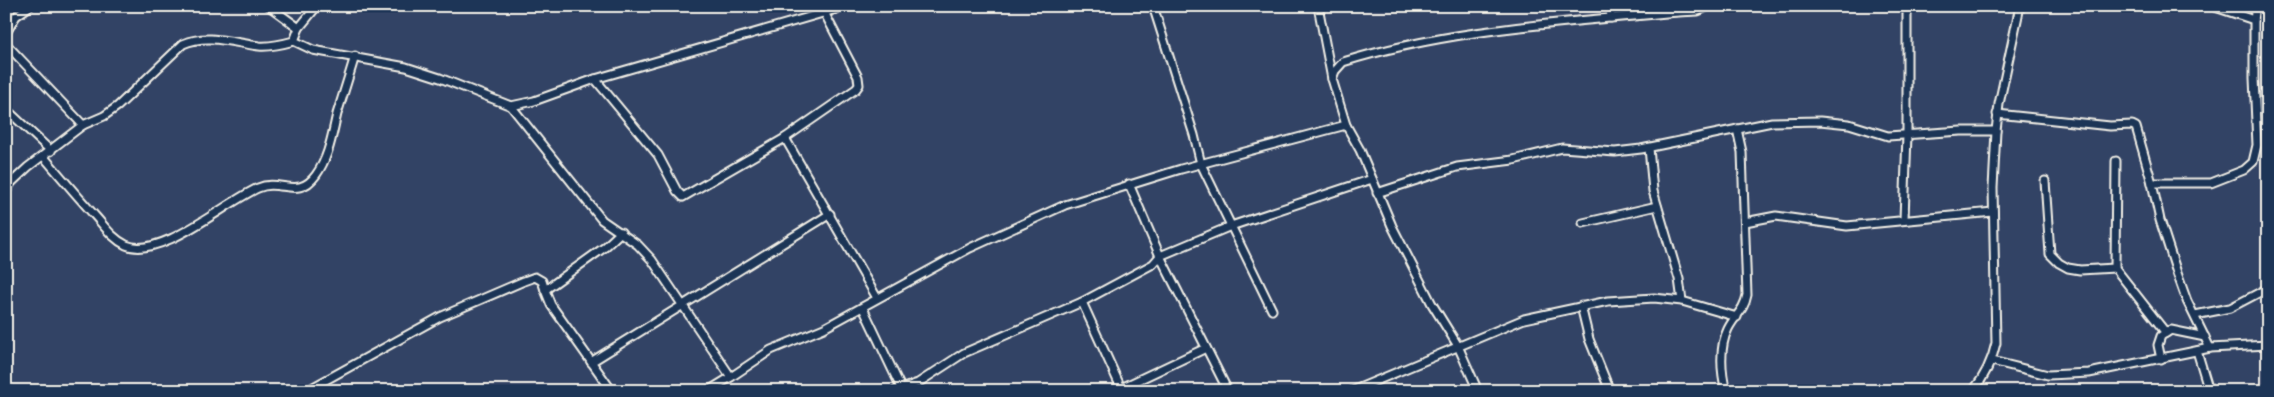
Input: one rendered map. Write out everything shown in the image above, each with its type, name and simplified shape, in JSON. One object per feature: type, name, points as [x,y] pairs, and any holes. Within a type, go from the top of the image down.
[{"type":"street","points":[[6,33],[16,16],[30,6]]},
{"type":"street","points":[[269,6],[299,28]]},
{"type":"street","points":[[294,41],[299,28],[317,6]]},
{"type":"street","points":[[511,106],[534,101],[595,79],[825,14],[835,8],[847,6]]},
{"type":"street","points":[[1153,6],[1192,126],[1201,164],[1272,310]]},
{"type":"street","points":[[1318,6],[1332,80],[1346,125],[1377,193],[1432,304],[1458,346],[1478,391]]},
{"type":"street","points":[[1610,6],[1611,18]]},
{"type":"street","points":[[1332,80],[1335,71],[1343,62],[1420,41],[1491,30],[1698,11],[1708,6]]},
{"type":"street","points":[[1904,219],[1907,135],[1907,6]]},
{"type":"street","points":[[1973,391],[1992,361],[1996,343],[1993,212],[1996,131],[2020,6]]},
{"type":"street","points":[[2212,6],[2254,20]]},
{"type":"street","points":[[2152,183],[2210,183],[2244,170],[2253,162],[2257,145],[2254,20],[2256,6]]},
{"type":"street","points":[[595,79],[658,155],[677,191],[683,197],[785,138],[859,85],[858,76],[825,14]]},
{"type":"street","points":[[6,192],[11,183],[83,125],[104,116],[118,106],[183,44],[196,38],[261,46],[280,45],[294,41],[313,50],[355,56],[406,67],[440,78],[511,106],[602,220],[638,244],[652,260],[731,377]]},
{"type":"street","points":[[6,41],[7,45],[83,125]]},
{"type":"street","points":[[44,157],[110,234],[126,245],[142,248],[161,243],[196,226],[228,204],[259,187],[270,184],[299,188],[308,184],[325,159],[355,56]]},
{"type":"street","points":[[6,109],[51,151]]},
{"type":"street","points":[[1998,114],[2110,126],[2132,125],[2138,132],[2160,220],[2187,301],[2210,348]]},
{"type":"street","points":[[1377,193],[1457,167],[1513,160],[1562,148],[1614,152],[1649,148],[1772,122],[1820,121],[1849,124],[1888,136],[1961,131],[1996,131]]},
{"type":"street","points":[[708,391],[771,350],[824,328],[970,248],[1065,205],[1129,184],[1346,125]]},
{"type":"street","points":[[1726,391],[1723,380],[1723,347],[1728,330],[1744,308],[1747,295],[1742,152],[1737,129]]},
{"type":"street","points":[[785,138],[877,298]]},
{"type":"street","points":[[1649,148],[1653,191],[1679,278],[1682,301]]},
{"type":"street","points":[[2116,161],[2115,268],[2166,333]]},
{"type":"street","points":[[863,308],[899,390],[918,383],[964,353],[1082,302],[1153,264],[1160,256],[1230,226],[1372,179]]},
{"type":"street","points":[[2045,181],[2050,254],[2059,263],[2068,268],[2080,270],[2115,268]]},
{"type":"street","points":[[1129,184],[1160,256],[1228,391]]},
{"type":"street","points":[[1583,223],[1657,206]]},
{"type":"street","points":[[1745,222],[1776,216],[1847,226],[1904,219],[1993,212]]},
{"type":"street","points":[[591,362],[830,214]]},
{"type":"street","points":[[546,290],[605,247],[621,232]]},
{"type":"street","points":[[306,391],[440,317],[524,280],[535,277],[542,281],[551,305],[612,391]]},
{"type":"street","points":[[2195,315],[2230,308],[2268,288]]},
{"type":"street","points":[[1352,391],[1524,320],[1581,306],[1608,301],[1654,298],[1682,301],[1737,317]]},
{"type":"street","points":[[1082,302],[1119,390],[1206,348]]},
{"type":"street","points":[[1581,306],[1589,339],[1610,391]]},
{"type":"street","points":[[2161,360],[2158,345],[2160,336],[2171,330],[2205,337]]},
{"type":"street","points":[[1992,361],[2048,375],[2089,373],[2161,360],[2210,348],[2268,345]]},
{"type":"street","points":[[2197,351],[2207,384]]}]
